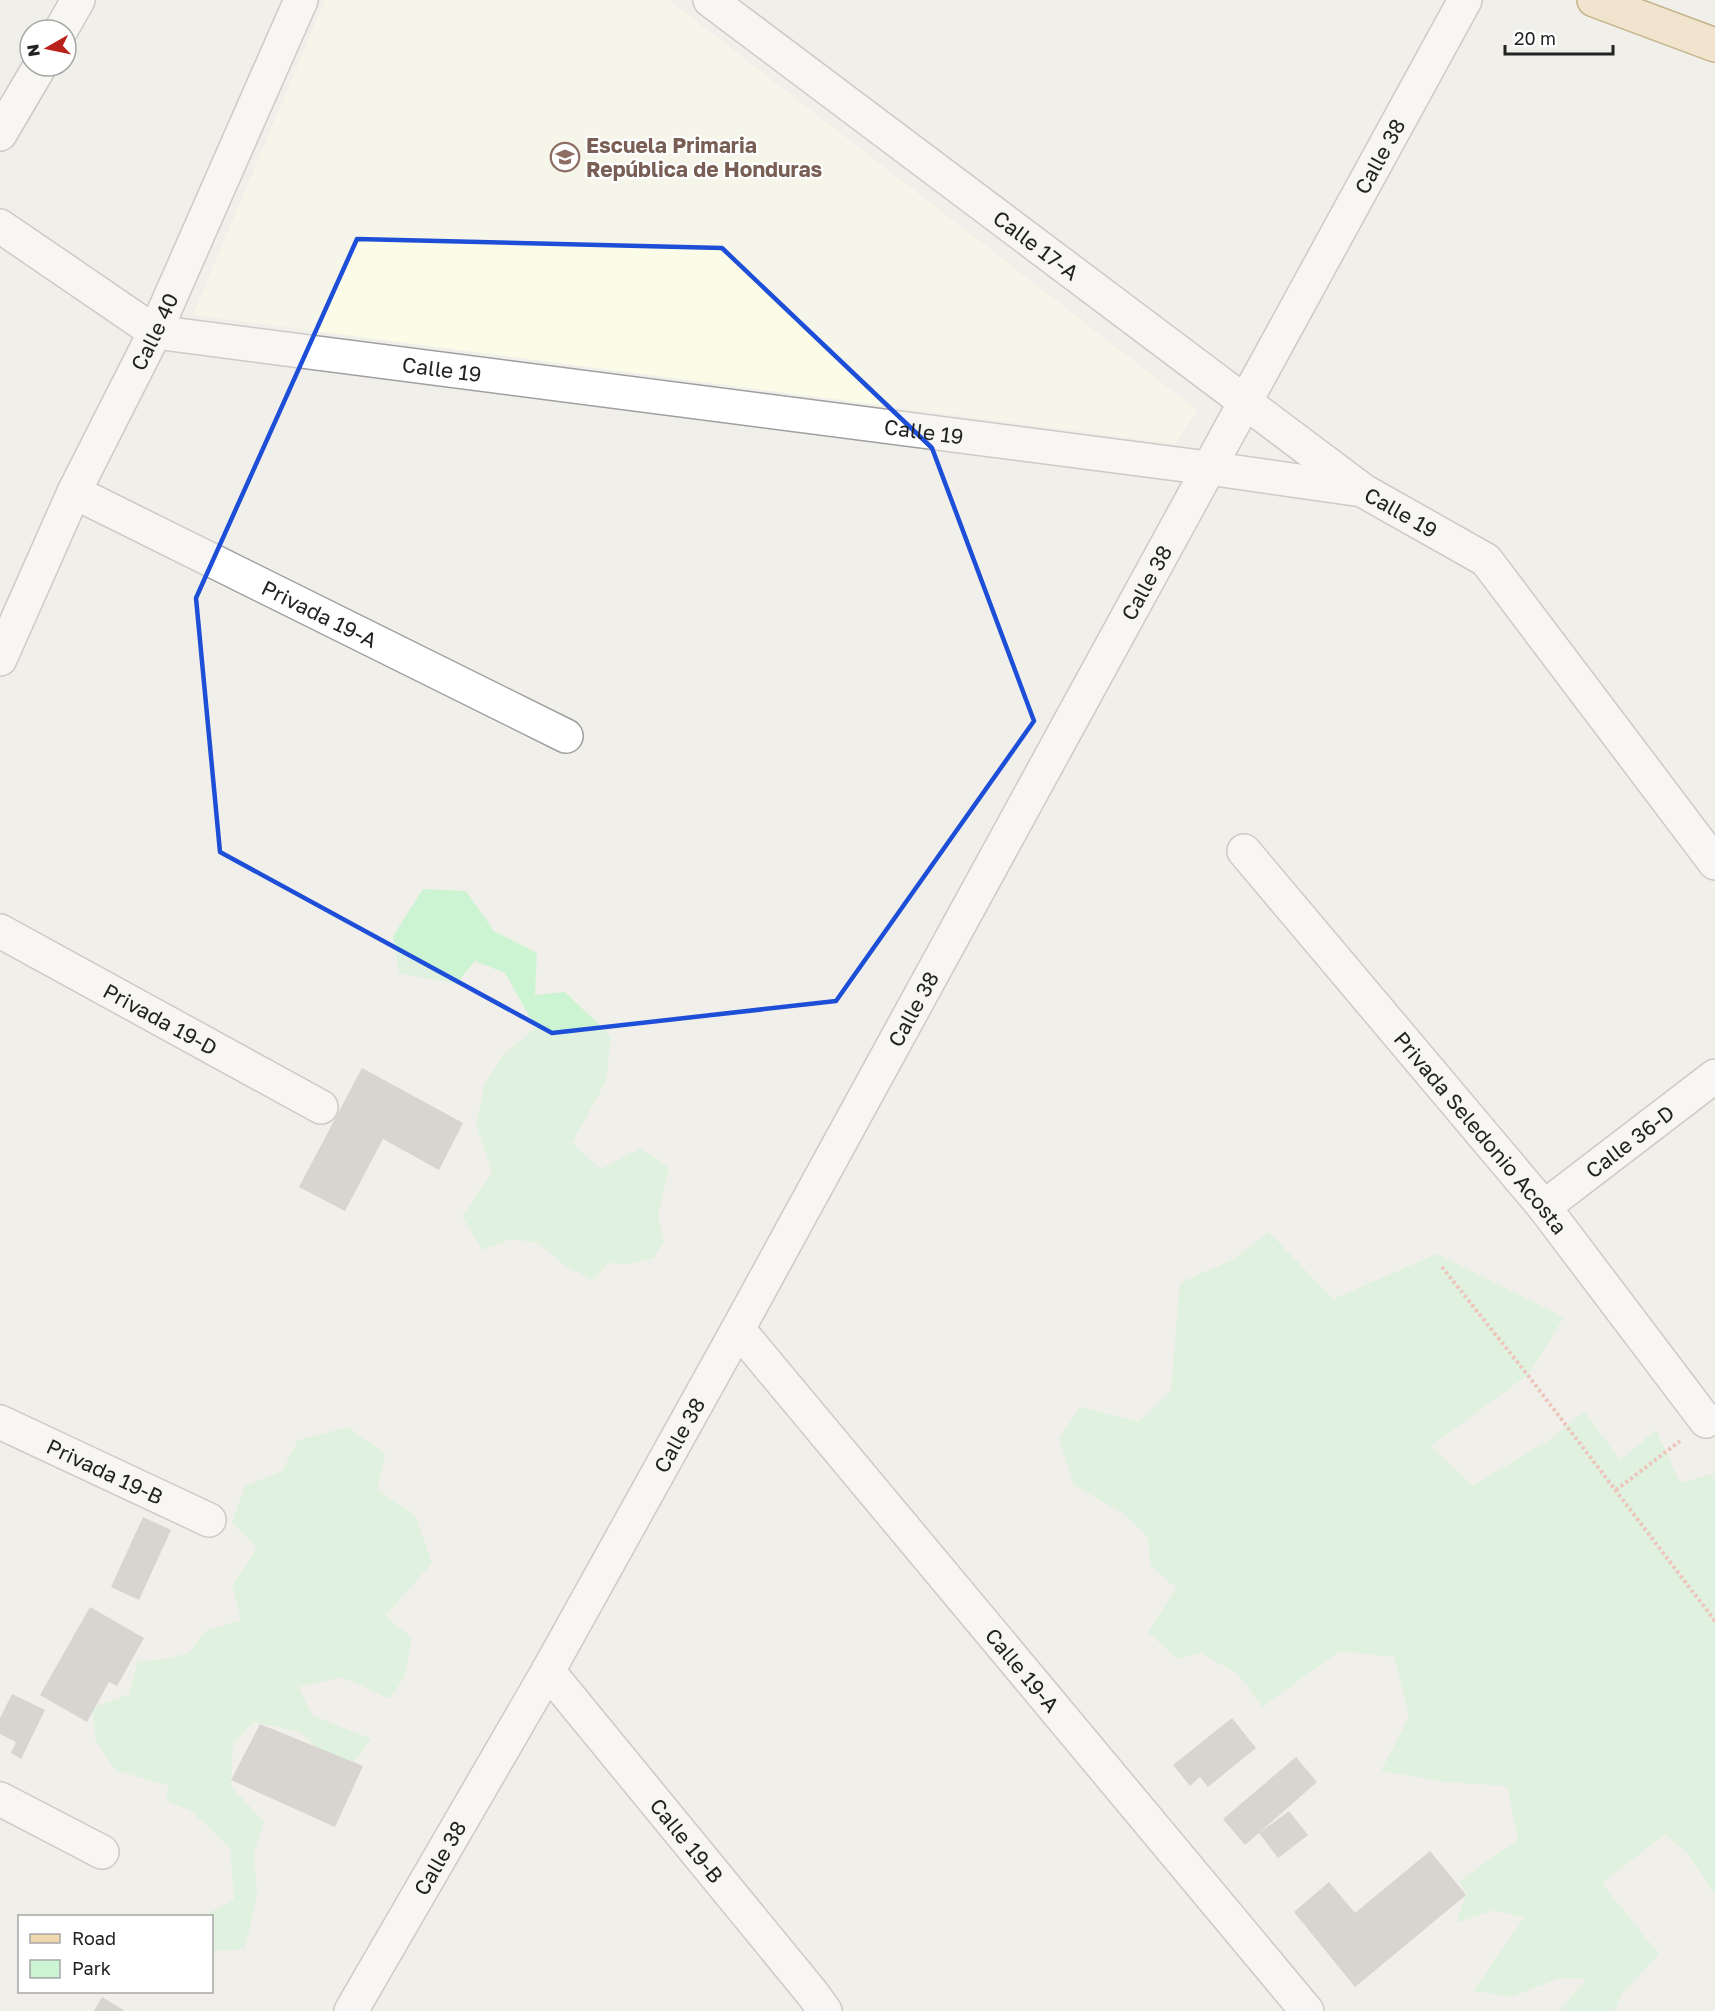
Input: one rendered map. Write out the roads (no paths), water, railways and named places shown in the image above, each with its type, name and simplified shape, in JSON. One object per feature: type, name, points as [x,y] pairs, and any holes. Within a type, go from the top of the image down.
[{"type":"main road","points":[[1594,0],[1715,45]]},
{"type":"street","points":[[67,18],[78,0]]},
{"type":"street","name":"Calle 40","points":[[0,659],[74,492],[155,332],[301,0]]},
{"type":"street","name":"Calle 17-A","points":[[710,0],[1362,490]]},
{"type":"street","name":"Calle 38","points":[[351,2011],[548,1671],[738,1329],[1465,0]]},
{"type":"street","points":[[0,134],[33,78]]},
{"type":"street","name":"Calle 19","points":[[0,226],[155,332],[1208,468],[1362,490],[1486,560],[1715,863]]},
{"type":"street","name":"Privada 19-A","points":[[74,492],[567,736]]},
{"type":"street","name":"Privada Seledonio Acosta","points":[[1244,851],[1544,1207],[1706,1421]]},
{"type":"street","name":"Privada 19-D","points":[[0,931],[321,1107]]},
{"type":"street","name":"Calle 36-D","points":[[1544,1207],[1715,1076]]},
{"type":"street","name":"Calle 19-A","points":[[738,1329],[1307,2011]]},
{"type":"street","name":"Privada 19-B","points":[[0,1422],[209,1520]]},
{"type":"street","name":"Calle 19-B","points":[[548,1671],[825,2011]]},
{"type":"street","points":[[0,1799],[102,1852]]},
{"type":"place","name":"Escuela Primaria República de Honduras","points":[[565,157]]}]
